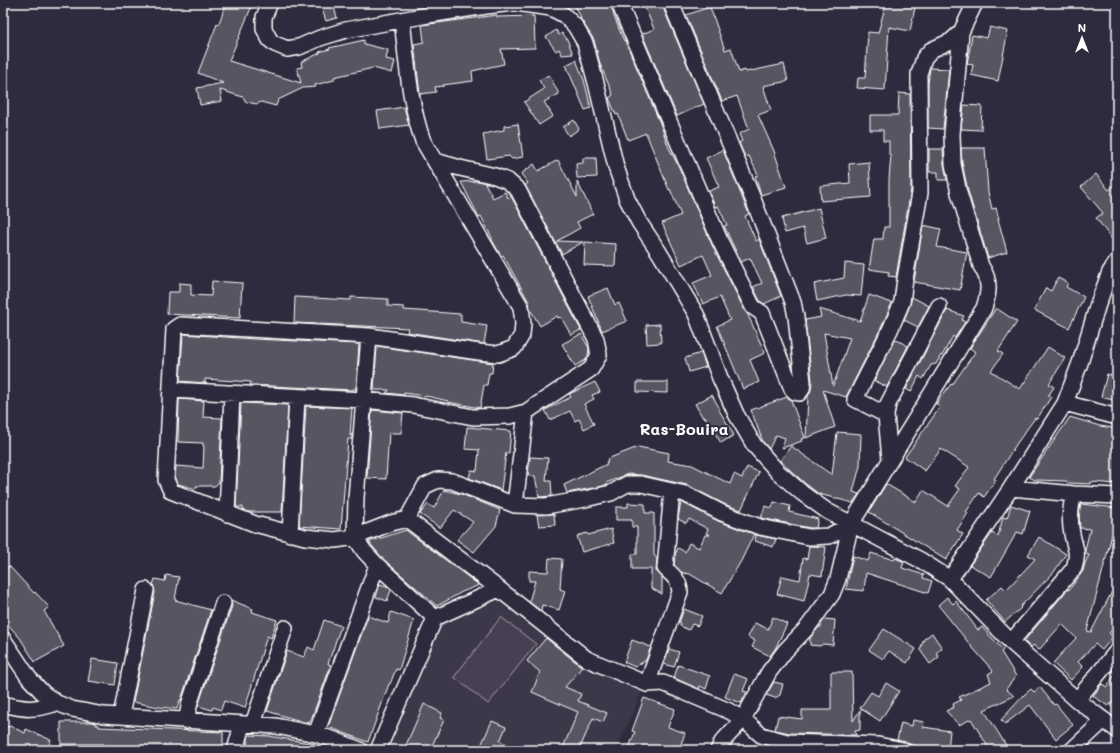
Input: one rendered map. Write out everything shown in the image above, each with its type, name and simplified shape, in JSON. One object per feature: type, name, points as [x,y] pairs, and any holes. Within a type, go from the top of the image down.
[{"type":"street","points":[[270,3],[264,17],[264,29],[270,40],[287,49],[299,47],[320,38],[346,30],[486,6],[514,3],[552,5],[564,15],[575,26],[584,43],[596,83],[616,167],[627,199],[639,222],[660,252],[696,314],[720,378],[754,445],[778,472],[802,494],[851,524],[922,561],[950,579],[1011,642],[1077,700],[1117,730]]},
{"type":"street","points":[[428,15],[444,3]]},
{"type":"street","points":[[619,3],[720,241],[753,307],[762,313],[792,389],[799,393],[802,389],[803,382],[793,302],[753,199],[671,3]]},
{"type":"street","points":[[718,750],[722,742],[743,719],[769,672],[807,628],[832,594],[838,579],[851,524],[984,308],[988,295],[986,273],[981,266],[959,193],[954,164],[952,134],[961,32],[974,3]]},
{"type":"street","points":[[402,20],[411,100],[423,141],[521,307],[523,323],[522,336],[514,348],[498,354],[369,336],[180,325],[174,329],[166,480],[171,491],[255,524],[290,534],[335,540],[355,538],[391,523],[407,519],[425,486],[438,480],[452,481],[515,505],[546,506],[568,503],[611,493],[627,484],[633,483],[685,494],[722,513],[760,527],[808,537],[829,536],[851,524]]},
{"type":"street","points":[[886,415],[855,399],[890,330],[902,302],[920,193],[919,74],[921,65],[924,58],[931,50],[951,41],[961,32]]},
{"type":"street","points":[[171,390],[364,400],[413,405],[473,417],[510,416],[526,412],[591,369],[599,355],[596,339],[518,190],[508,181],[495,176],[435,161]]},
{"type":"street","points":[[950,579],[1011,488],[1065,403],[1108,278],[1117,262]]},
{"type":"street","points":[[890,460],[886,415],[888,404],[939,306]]},
{"type":"street","points":[[369,336],[356,498],[355,538],[364,551],[377,565],[435,618]]},
{"type":"street","points":[[227,514],[232,393]]},
{"type":"street","points":[[290,534],[297,397]]},
{"type":"street","points":[[1065,403],[1117,417]]},
{"type":"street","points":[[515,505],[526,412]]},
{"type":"street","points":[[1011,488],[1074,494],[1117,496]]},
{"type":"street","points":[[647,684],[680,592],[680,584],[665,568],[672,491]]},
{"type":"street","points":[[1011,642],[1074,568],[1078,557],[1072,536],[1070,508],[1074,494]]},
{"type":"street","points":[[407,519],[499,589],[587,659],[647,684],[662,683],[730,711],[743,719],[761,735],[787,742],[878,745],[903,750]]},
{"type":"street","points":[[316,734],[377,565]]},
{"type":"street","points":[[378,750],[435,618],[499,589]]},
{"type":"street","points":[[121,716],[146,590]]},
{"type":"street","points":[[186,721],[190,702],[223,603]]},
{"type":"street","points":[[235,750],[248,724],[285,628]]},
{"type":"street","points":[[3,639],[29,678],[43,694],[57,703],[72,709],[104,715],[276,726],[316,734],[360,750]]},
{"type":"street","points":[[1077,700],[1117,651]]},
{"type":"street","points":[[3,704],[23,709],[39,708],[57,703]]},
{"type":"street","points":[[1072,750],[1104,720]]},
{"type":"shaded area","points":[[498,597],[643,690],[616,750],[384,749],[440,626]]},
{"type":"shaded area","points":[[501,617],[536,644],[488,704],[454,677]]},
{"type":"building","points":[[227,3],[253,3],[229,61],[301,83],[297,68],[302,67],[301,62],[320,53],[319,52],[330,49],[329,48],[364,40],[364,44],[388,50],[386,59],[395,61],[392,73],[373,68],[334,77],[334,80],[315,85],[316,87],[303,88],[278,100],[276,106],[261,102],[257,104],[246,102],[243,97],[220,90],[222,101],[200,105],[197,88],[223,83],[198,73],[217,24],[218,25]]},
{"type":"building","points":[[320,3],[333,3],[337,18],[326,21]]},
{"type":"building","points":[[574,3],[610,3],[613,14],[660,123],[669,148],[679,167],[712,245],[748,315],[765,353],[750,360],[759,382],[743,389],[717,326],[730,320],[720,297],[703,304],[693,283],[712,275],[703,255],[681,265],[662,223],[681,215],[670,189],[669,190],[646,133],[628,140],[618,114],[616,115],[609,98],[613,95],[600,64],[594,40],[580,18]]},
{"type":"building","points":[[643,3],[661,3],[704,104],[677,116],[642,34],[654,29]]},
{"type":"building","points":[[886,3],[916,3],[910,31],[889,27],[885,90],[857,88],[858,78],[865,78],[868,32],[878,33]]},
{"type":"building","points":[[710,7],[725,50],[731,48],[739,72],[745,70],[746,72],[784,64],[788,81],[763,86],[771,110],[758,115],[774,151],[786,187],[761,195],[755,176],[758,175],[749,156],[745,157],[739,143],[742,141],[739,134],[749,129],[737,96],[722,101],[686,15]]},
{"type":"building","points":[[497,15],[497,17],[534,16],[535,48],[501,49],[504,64],[472,71],[473,81],[443,85],[444,86],[435,87],[436,92],[420,94],[414,44],[424,42],[422,25]]},
{"type":"building","points":[[990,27],[1008,31],[998,81],[971,75],[973,65],[967,64],[972,35],[987,38]]},
{"type":"building","points":[[556,30],[559,35],[562,33],[567,39],[573,54],[562,55],[559,49],[556,51],[546,37]]},
{"type":"building","points":[[576,60],[584,80],[591,108],[585,110],[566,65]]},
{"type":"building","points":[[930,68],[949,69],[943,129],[928,128],[928,84]]},
{"type":"building","points":[[549,75],[559,94],[544,102],[553,116],[539,125],[524,102],[544,89],[539,80]]},
{"type":"building","points":[[899,93],[910,94],[911,189],[896,277],[888,276],[889,272],[869,269],[874,239],[883,239],[884,227],[889,227],[889,179],[891,155],[889,155],[889,141],[883,141],[883,130],[870,130],[870,115],[898,115]]},
{"type":"building","points":[[964,105],[982,106],[981,130],[961,129]]},
{"type":"building","points":[[404,107],[409,125],[380,129],[377,111]]},
{"type":"building","points":[[574,120],[579,129],[569,136],[563,127]]},
{"type":"building","points":[[518,124],[523,157],[512,159],[509,156],[487,159],[483,134],[504,130],[504,126]]},
{"type":"building","points":[[961,148],[985,148],[988,192],[992,209],[996,208],[1007,252],[988,258],[968,191],[962,163]]},
{"type":"building","points":[[929,149],[943,149],[947,180],[938,180],[938,172],[929,172]]},
{"type":"building","points":[[723,150],[749,214],[745,216],[756,241],[759,239],[781,296],[764,304],[760,301],[753,287],[762,283],[750,258],[741,262],[724,226],[727,225],[718,206],[715,207],[709,191],[719,187],[706,158]]},
{"type":"building","points":[[583,158],[596,158],[597,177],[577,178],[576,164],[583,163]]},
{"type":"building","points":[[558,160],[577,197],[577,181],[593,214],[577,222],[580,228],[557,241],[583,242],[562,254],[525,185],[528,183],[521,174],[534,164],[538,171]]},
{"type":"building","points":[[869,162],[871,197],[821,201],[820,186],[850,183],[849,164]]},
{"type":"building","points":[[1096,174],[1109,190],[1117,183],[1117,246],[1096,218],[1103,213],[1081,187]]},
{"type":"building","points":[[479,181],[485,183],[493,198],[505,192],[508,198],[511,196],[581,330],[571,335],[561,317],[558,318],[557,316],[540,326],[530,309],[529,302],[503,255],[501,256],[481,216],[479,217],[461,182]]},
{"type":"building","points":[[819,208],[826,238],[807,243],[803,228],[785,233],[782,218]]},
{"type":"building","points":[[923,225],[941,229],[937,247],[967,252],[960,290],[914,282]]},
{"type":"building","points":[[585,242],[616,244],[615,266],[584,265]]},
{"type":"building","points":[[845,263],[864,265],[861,296],[846,295],[817,301],[814,284],[844,278]]},
{"type":"building","points":[[1058,278],[1068,283],[1066,287],[1084,297],[1069,328],[1034,310],[1046,288],[1051,291]]},
{"type":"building","points":[[212,281],[242,283],[240,318],[167,314],[168,292],[179,292],[179,283],[191,284],[191,295],[211,296]]},
{"type":"building","points":[[608,288],[615,305],[619,303],[627,321],[602,331],[588,296]]},
{"type":"building","points":[[869,295],[892,303],[846,397],[823,390],[835,427],[806,438],[808,396],[811,390],[812,381],[805,320],[821,317],[819,309],[860,321]],"holes":[[[824,333],[850,338],[833,386]]]},
{"type":"building","points":[[295,297],[351,300],[351,297],[388,299],[388,306],[404,307],[404,310],[461,314],[461,322],[487,326],[484,344],[407,332],[408,328],[294,323]]},
{"type":"building","points":[[912,297],[929,306],[918,327],[904,320]]},
{"type":"building","points":[[996,308],[1017,322],[998,351],[1003,354],[991,371],[1020,389],[1048,347],[1065,358],[1049,384],[1054,387],[1048,396],[1051,397],[1037,419],[1035,418],[1017,443],[994,479],[996,480],[984,497],[979,493],[966,512],[968,513],[957,530],[963,534],[946,560],[869,512],[886,484],[916,502],[923,490],[948,506],[960,489],[955,486],[969,467],[941,449],[925,471],[905,457],[940,407],[936,404],[951,384],[952,385],[975,352],[970,348]]},
{"type":"building","points":[[947,310],[964,316],[962,320],[965,322],[955,338],[953,336],[936,364],[931,365],[923,379],[919,376],[911,392],[906,389]]},
{"type":"building","points":[[660,324],[661,343],[647,344],[646,325]]},
{"type":"building","points":[[183,334],[359,344],[356,389],[250,385],[251,382],[205,379],[205,383],[180,381]]},
{"type":"building","points":[[581,334],[589,348],[588,356],[586,360],[575,366],[562,344]]},
{"type":"building","points":[[895,339],[908,346],[887,387],[874,381]]},
{"type":"building","points":[[377,346],[493,363],[492,373],[489,373],[487,385],[484,385],[480,408],[431,397],[404,393],[404,395],[386,393],[389,390],[374,390]]},
{"type":"building","points":[[701,353],[706,367],[689,372],[685,358]]},
{"type":"building","points":[[1107,374],[1117,377],[1117,401],[1101,397]]},
{"type":"building","points":[[595,382],[600,392],[592,395],[594,399],[584,404],[594,424],[584,429],[579,419],[575,421],[570,411],[550,420],[545,410],[571,397],[569,394]]},
{"type":"building","points":[[637,382],[668,382],[668,393],[637,392]]},
{"type":"building","points":[[712,395],[734,435],[721,443],[695,404]]},
{"type":"building","points":[[787,397],[791,400],[805,438],[801,439],[802,441],[782,448],[785,438],[776,435],[769,449],[763,442],[751,410]]},
{"type":"building","points":[[179,399],[204,401],[203,417],[222,418],[219,482],[215,486],[196,486],[196,489],[178,484],[175,478],[176,466],[203,468],[203,443],[178,442]]},
{"type":"building","points":[[241,403],[288,405],[282,512],[248,512],[243,510],[243,507],[236,507]]},
{"type":"building","points":[[306,406],[352,408],[350,436],[352,434],[352,439],[348,439],[341,529],[299,526]]},
{"type":"building","points":[[372,410],[403,413],[401,433],[389,433],[386,479],[367,478]]},
{"type":"building","points":[[1070,417],[1100,426],[1113,428],[1113,431],[1117,431],[1117,484],[1091,482],[1091,484],[1069,483],[1066,481],[1035,480],[1029,477]]},
{"type":"building","points":[[467,427],[511,431],[509,453],[506,453],[501,490],[469,478],[471,470],[477,471],[479,450],[465,449]]},
{"type":"building","points":[[837,432],[861,434],[860,466],[853,492],[859,494],[853,503],[819,494],[780,461],[791,446],[832,475]]},
{"type":"building","points":[[638,447],[669,453],[668,461],[692,465],[730,484],[734,474],[742,478],[747,467],[759,472],[741,510],[726,505],[687,485],[641,475],[628,474],[606,483],[607,484],[603,486],[567,493],[564,485],[607,464],[607,459]]},
{"type":"building","points":[[530,457],[548,458],[546,481],[551,481],[552,496],[539,497],[535,476],[528,475]]},
{"type":"building","points":[[444,490],[461,494],[500,510],[496,526],[474,552],[457,540],[473,522],[454,510],[440,528],[420,514],[428,504],[434,508]]},
{"type":"building","points":[[681,502],[718,521],[754,534],[741,561],[722,593],[688,573],[681,572],[674,565],[675,555],[678,548],[685,552],[689,543],[699,548],[705,535],[710,535],[706,533],[708,529],[689,519],[686,523],[678,519]]},
{"type":"building","points":[[774,502],[790,506],[789,512],[818,519],[816,528],[761,518],[765,506],[772,508]]},
{"type":"building","points":[[628,503],[645,504],[645,513],[654,513],[654,555],[657,559],[656,571],[662,577],[662,594],[651,588],[651,569],[632,569],[632,554],[637,554],[637,527],[632,527],[632,520],[616,520],[616,507],[628,507]]},
{"type":"building","points":[[1081,504],[1117,508],[1117,516],[1087,631],[1091,632],[1117,582],[1117,625],[1109,633],[1113,637],[1102,650],[1095,644],[1078,662],[1083,667],[1071,680],[1053,663],[1076,638],[1062,624],[1039,650],[1033,645],[1031,648],[1024,641],[1068,589],[1069,590],[1083,571],[1089,555],[1085,554],[1085,550],[1090,529],[1080,528],[1079,515]]},
{"type":"building","points":[[1011,505],[1030,511],[1023,534],[1017,532],[991,577],[970,565],[992,533],[998,536],[1003,517],[1007,518]]},
{"type":"building","points":[[554,514],[555,525],[539,526],[537,515]]},
{"type":"building","points":[[611,529],[614,543],[582,552],[577,536],[587,533],[588,535]]},
{"type":"building","points":[[406,530],[479,585],[462,592],[437,606],[383,559],[369,542]]},
{"type":"building","points":[[756,535],[776,539],[773,547],[755,541]]},
{"type":"building","points":[[1039,537],[1066,554],[1054,572],[1020,607],[1021,608],[1005,622],[986,600],[1002,586],[1006,590],[1035,559],[1028,555]]},
{"type":"building","points":[[809,546],[826,547],[822,576],[810,574],[804,601],[777,594],[782,576],[800,580],[803,558],[807,559]]},
{"type":"building","points":[[871,553],[894,560],[895,558],[904,562],[902,568],[924,575],[923,578],[932,581],[928,593],[866,573],[864,591],[846,589],[853,556],[868,561]]},
{"type":"building","points":[[549,558],[562,559],[560,589],[565,591],[559,610],[542,605],[541,611],[529,602],[535,581],[529,581],[529,571],[548,572]]},
{"type":"building","points":[[9,566],[49,607],[44,611],[64,646],[35,662],[20,638],[3,619],[3,571]]},
{"type":"building","points":[[166,575],[179,577],[175,600],[211,610],[177,709],[133,702],[155,592],[153,585],[155,579],[165,581]]},
{"type":"building","points":[[380,584],[391,590],[387,601],[376,597]]},
{"type":"building","points":[[947,597],[953,604],[956,601],[978,630],[982,627],[1003,650],[1001,652],[1016,676],[1006,689],[1014,696],[984,710],[1009,750],[990,750],[971,719],[959,725],[946,711],[954,707],[953,704],[961,700],[959,697],[991,682],[988,674],[993,671],[938,605]]},
{"type":"building","points":[[231,600],[253,609],[252,612],[277,620],[271,638],[267,636],[245,708],[224,701],[221,710],[213,707],[212,710],[198,706],[232,606]]},
{"type":"building","points":[[684,609],[702,616],[698,626],[692,624],[689,630],[680,626],[681,623],[679,623]]},
{"type":"building","points":[[391,612],[414,620],[399,670],[396,669],[389,684],[368,742],[328,727],[368,616],[388,623]]},
{"type":"building","points":[[773,617],[787,624],[770,656],[752,647],[755,641],[748,637],[755,623],[768,629]]},
{"type":"building","points":[[825,619],[835,620],[833,645],[810,645],[810,638],[819,627],[821,627],[821,624]]},
{"type":"building","points":[[324,620],[341,626],[328,664],[331,665],[311,720],[309,723],[304,722],[267,711],[287,651],[304,657],[308,647],[314,650]]},
{"type":"building","points":[[884,629],[916,649],[907,663],[889,651],[883,659],[869,650]]},
{"type":"building","points":[[932,633],[942,648],[936,653],[939,657],[930,664],[920,650],[924,639]]},
{"type":"building","points":[[546,638],[582,667],[565,687],[581,694],[578,701],[607,713],[603,722],[593,718],[579,750],[562,750],[578,712],[532,692],[540,672],[527,661]]},
{"type":"building","points":[[632,640],[651,647],[646,660],[635,667],[624,662]]},
{"type":"building","points":[[669,649],[679,652],[674,667],[664,664]]},
{"type":"building","points":[[92,659],[118,663],[115,685],[88,681]]},
{"type":"building","points":[[678,665],[710,676],[706,689],[700,686],[699,689],[674,678]]},
{"type":"building","points":[[1117,671],[1117,699],[1108,706],[1093,696],[1102,684],[1107,687]]},
{"type":"building","points":[[831,672],[852,672],[853,721],[860,710],[860,730],[855,731],[856,735],[790,733],[775,730],[778,716],[802,719],[802,710],[831,710]]},
{"type":"building","points":[[734,674],[748,679],[743,691],[747,692],[741,703],[725,697]]},
{"type":"building","points":[[774,682],[783,684],[780,695],[775,698],[766,695]]},
{"type":"building","points":[[886,683],[899,691],[880,721],[860,708],[871,692],[878,696]]},
{"type":"building","points":[[1040,687],[1054,705],[1056,704],[1073,725],[1056,739],[1030,705],[1005,724],[1001,720],[1025,694],[1031,689],[1034,692]]},
{"type":"building","points":[[644,698],[675,709],[668,727],[685,733],[679,750],[628,750],[635,732],[632,731]]},
{"type":"building","points":[[424,704],[442,713],[440,718],[444,720],[430,750],[418,750],[406,745]]},
{"type":"building","points":[[913,720],[924,722],[923,727],[950,731],[948,750],[919,747],[897,740],[901,723],[912,726]]},
{"type":"building","points":[[492,721],[506,727],[500,741],[521,750],[479,750]]},
{"type":"building","points":[[61,722],[91,722],[96,723],[99,727],[223,732],[223,750],[104,750],[104,744],[61,744]]},
{"type":"building","points":[[3,725],[10,726],[25,733],[26,729],[51,740],[47,750],[3,750]]},
{"type":"building","points":[[249,735],[269,736],[315,744],[315,750],[246,750]]},
{"type":"district","name":"Ras-Bouira","points":[[684,428]]}]
